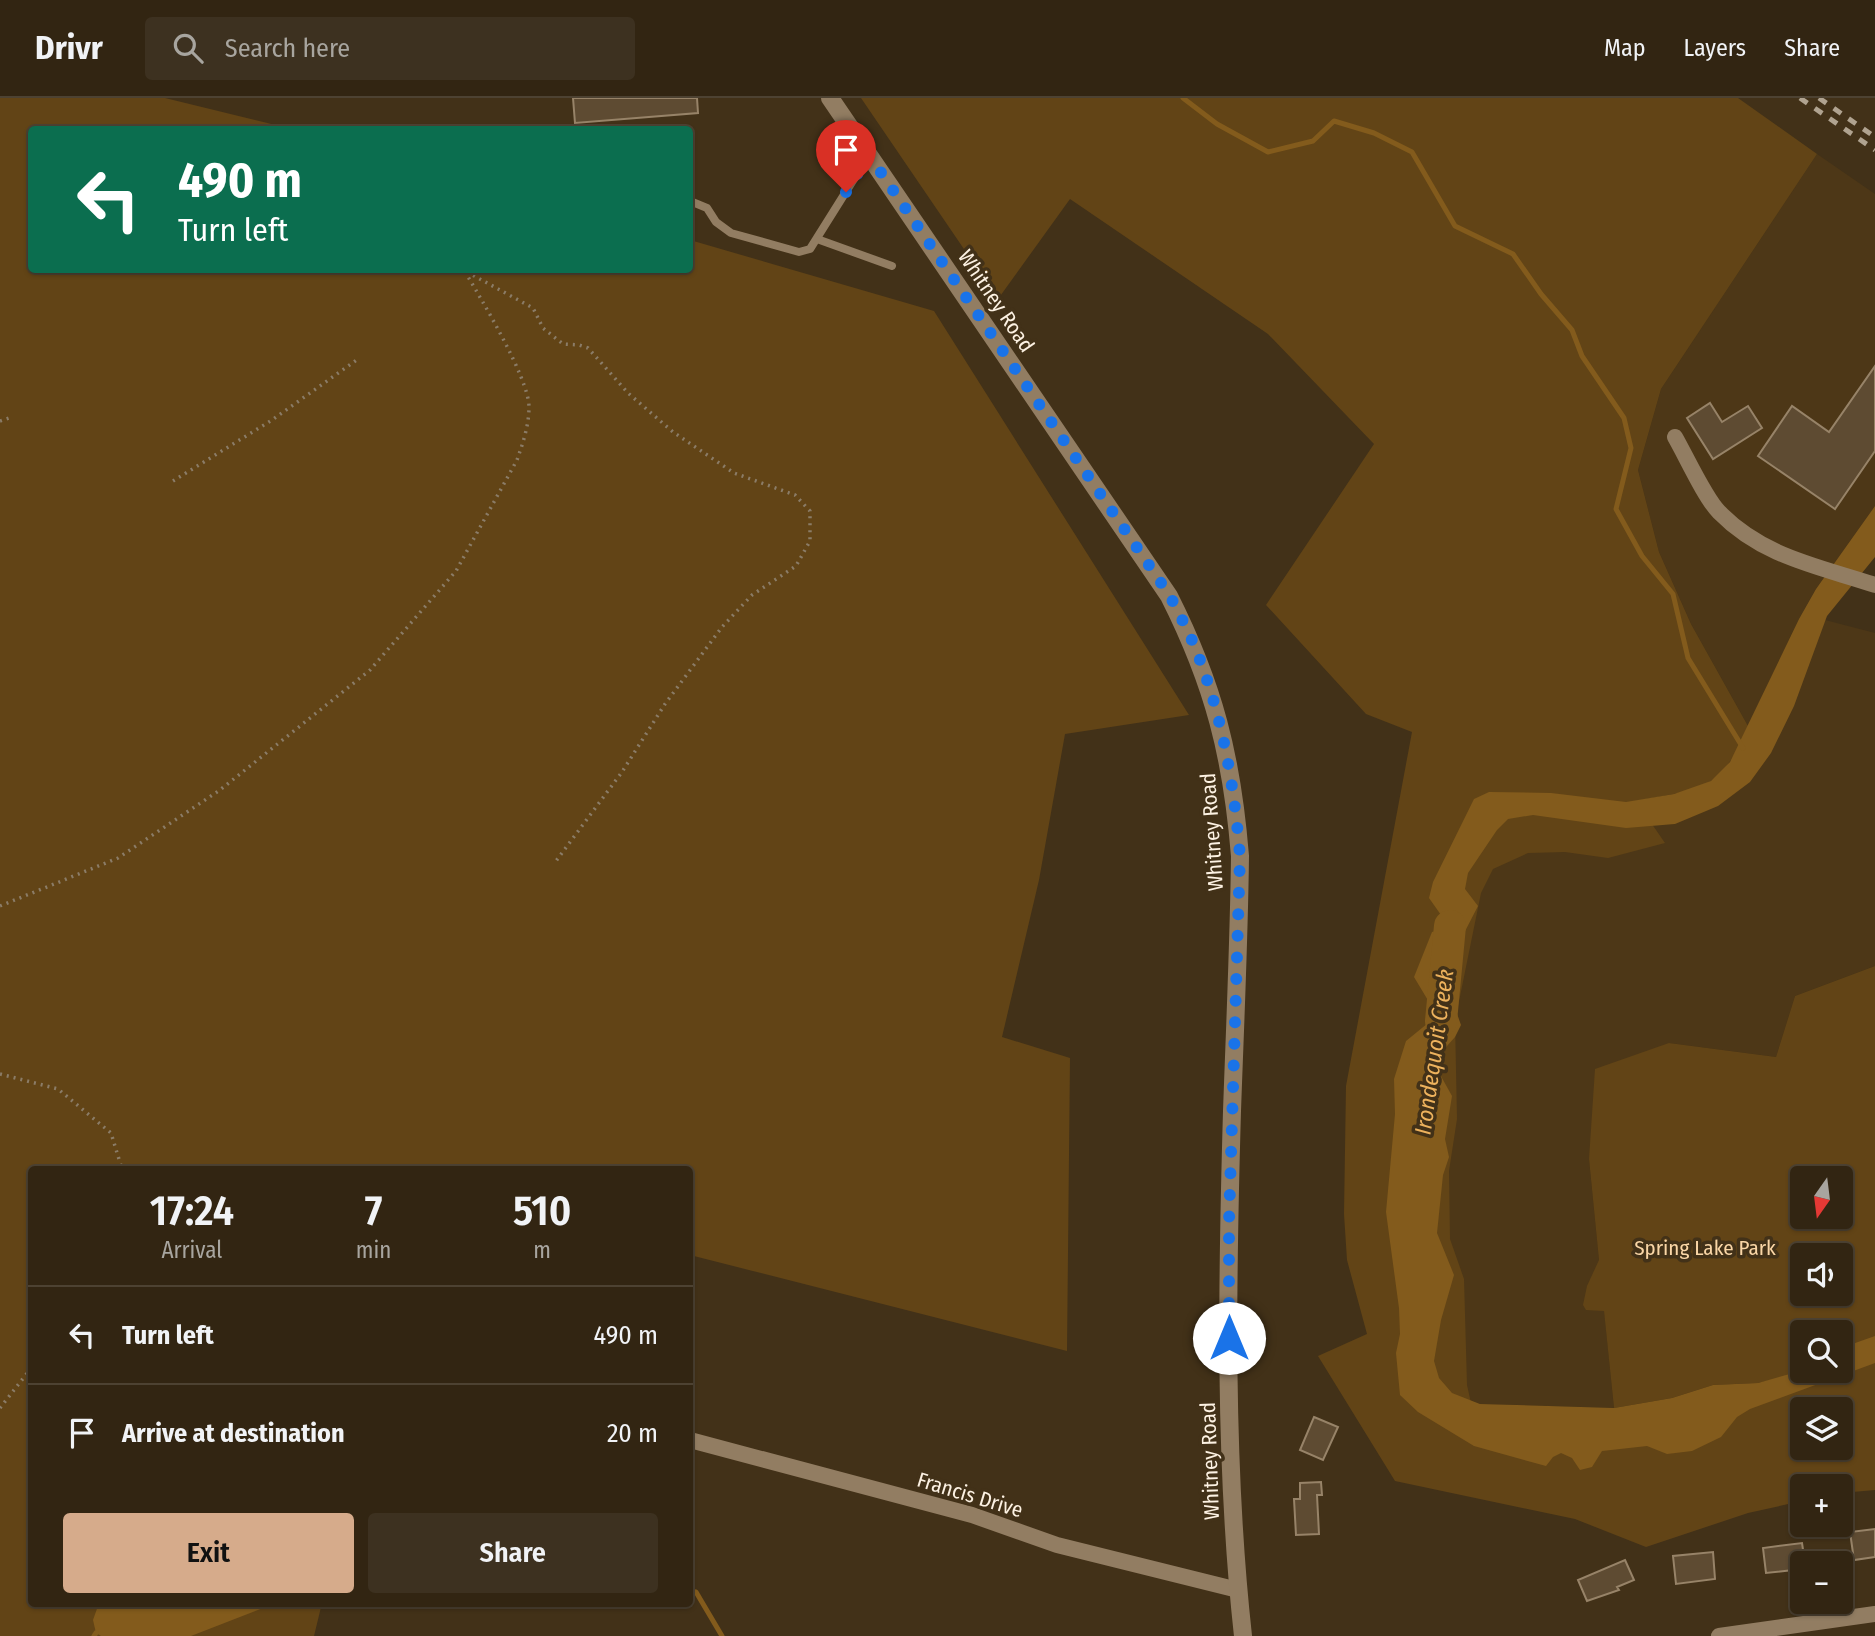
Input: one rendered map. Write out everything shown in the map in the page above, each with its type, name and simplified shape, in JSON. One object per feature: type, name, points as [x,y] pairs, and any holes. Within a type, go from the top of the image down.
[{"type":"main road","name":"Whitney Road","points":[[831,98],[1170,596],[1194,644],[1227,752],[1236,803],[1240,856],[1229,1222],[1230,1394],[1242,1636]]},
{"type":"street","points":[[1675,437],[1717,510],[1758,544],[1818,568],[1873,584]]},
{"type":"street","name":"Francis Drive","points":[[693,1441],[972,1514],[1057,1545],[1238,1590]]},
{"type":"street","points":[[1719,1636],[1875,1614]]},
{"type":"lane","points":[[693,202],[707,208],[716,222],[730,233],[804,252],[810,249],[817,239],[869,155]]},
{"type":"lane","points":[[817,239],[892,266]]},
{"type":"path","points":[[0,906],[118,858],[220,790],[370,670],[456,571],[517,460],[524,442],[529,406],[524,380],[466,273]]},
{"type":"path","points":[[469,273],[533,308],[542,328],[563,344],[588,348],[628,393],[673,432],[734,473],[794,495],[810,512],[810,541],[796,566],[752,595],[722,627],[665,704],[622,772],[556,860]]},
{"type":"path","points":[[173,481],[272,420],[358,359]]},
{"type":"path","points":[[0,421],[9,418]]},
{"type":"path","points":[[0,1074],[58,1090],[111,1133],[121,1166]]},
{"type":"path","points":[[0,1408],[28,1372]]},
{"type":"shaded area","points":[[1817,154],[1875,194],[1875,506],[1816,589],[1748,726],[1691,624],[1659,552],[1638,470],[1661,389]]},
{"type":"shaded area","points":[[1825,620],[1875,633],[1875,966],[1795,996],[1776,1057],[1669,1043],[1589,1159],[1614,1408],[1480,1404],[1452,1393],[1443,1249],[1451,993],[1465,889],[1497,830],[1675,824],[1814,647]]},
{"type":"green space","points":[[0,98],[165,98],[280,126],[28,126],[28,273],[693,273],[693,241],[934,311],[1189,715],[1065,734],[1039,880],[1002,1037],[1070,1058],[1067,1351],[693,1256],[693,1166],[28,1166],[28,1607],[321,1607],[314,1636],[0,1636]]},
{"type":"green space","name":"Spring Lake Park","points":[[861,98],[1738,98],[1817,154],[1661,389],[1638,470],[1659,552],[1691,624],[1748,726],[1729,763],[1711,781],[1685,791],[1636,801],[1665,843],[1608,858],[1565,852],[1528,853],[1493,869],[1481,893],[1455,1021],[1457,1119],[1449,1171],[1450,1239],[1464,1279],[1467,1385],[1471,1403],[1481,1420],[1658,1425],[1789,1376],[1758,1383],[1713,1385],[1672,1398],[1614,1408],[1604,1311],[1586,1310],[1583,1305],[1587,1286],[1599,1260],[1589,1159],[1595,1069],[1669,1043],[1776,1057],[1795,996],[1875,966],[1875,1490],[1853,1492],[1853,1474],[1790,1474],[1790,1504],[1748,1513],[1646,1547],[1575,1519],[1395,1481],[1318,1356],[1367,1334],[1347,1260],[1344,1214],[1346,1086],[1412,732],[1366,714],[1266,605],[1374,444],[1268,334],[1070,199],[998,299]]},
{"type":"water","points":[[1875,506],[1875,557],[1827,616],[1794,706],[1771,753],[1750,782],[1718,806],[1675,824],[1626,828],[1533,815],[1508,819],[1497,830],[1468,873],[1465,889],[1478,906],[1443,974],[1461,1025],[1447,1046],[1437,1069],[1452,1096],[1445,1139],[1449,1157],[1443,1175],[1437,1233],[1454,1275],[1441,1320],[1434,1361],[1439,1378],[1452,1393],[1480,1404],[1614,1408],[1672,1398],[1713,1385],[1758,1383],[1790,1374],[1790,1383],[1821,1383],[1750,1409],[1737,1417],[1721,1437],[1692,1451],[1667,1454],[1647,1446],[1602,1451],[1592,1467],[1580,1470],[1572,1458],[1561,1453],[1553,1457],[1546,1466],[1474,1446],[1418,1412],[1400,1395],[1396,1353],[1400,1334],[1399,1308],[1386,1212],[1395,1114],[1394,1079],[1406,1041],[1433,1019],[1432,1007],[1414,977],[1432,932],[1445,928],[1446,922],[1429,898],[1433,882],[1474,799],[1489,792],[1551,793],[1626,802],[1674,794],[1711,781],[1730,762],[1816,589]]},
{"type":"water","points":[[1875,1336],[1875,1363],[1853,1371],[1853,1344]]},
{"type":"water","points":[[98,1607],[266,1607],[191,1636],[101,1636],[96,1633],[93,1620]]},
{"type":"building","points":[[573,98],[697,98],[698,113],[575,123]]},
{"type":"building","points":[[1875,366],[1875,451],[1835,509],[1758,456],[1792,406],[1829,432]]},
{"type":"building","points":[[1710,403],[1722,422],[1748,406],[1762,428],[1713,459],[1687,418]]},
{"type":"building","points":[[1314,1417],[1338,1427],[1323,1460],[1300,1450]]},
{"type":"building","points":[[1321,1482],[1322,1495],[1317,1495],[1319,1534],[1296,1535],[1294,1499],[1300,1499],[1300,1483]]},
{"type":"building","points":[[1875,1529],[1875,1557],[1854,1560],[1851,1537],[1853,1537],[1853,1532]]},
{"type":"building","points":[[1802,1543],[1803,1551],[1790,1551],[1790,1570],[1766,1573],[1763,1548]]},
{"type":"building","points":[[1713,1552],[1715,1579],[1676,1584],[1673,1556]]},
{"type":"building","points":[[1625,1560],[1634,1580],[1617,1587],[1619,1590],[1587,1601],[1578,1580]]},
{"type":"waterway","points":[[1183,98],[1217,124],[1268,152],[1313,141],[1334,121],[1374,133],[1412,152],[1455,226],[1513,254],[1541,294],[1572,330],[1582,356],[1624,418],[1631,448],[1616,509],[1642,556],[1673,594],[1688,658],[1743,748]]},
{"type":"waterway","name":"Irondequoit Creek","points":[[1441,1021],[1450,926]]},
{"type":"waterway","points":[[693,1592],[696,1592],[722,1636]]},
{"type":"railway","points":[[1800,98],[1875,150]]},
{"type":"railway","points":[[1819,98],[1875,137]]},
{"type":"route","points":[[846,192],[869,155],[1170,596],[1194,644],[1211,693],[1227,752],[1236,803],[1240,856],[1229,1222],[1229,1338]]}]
